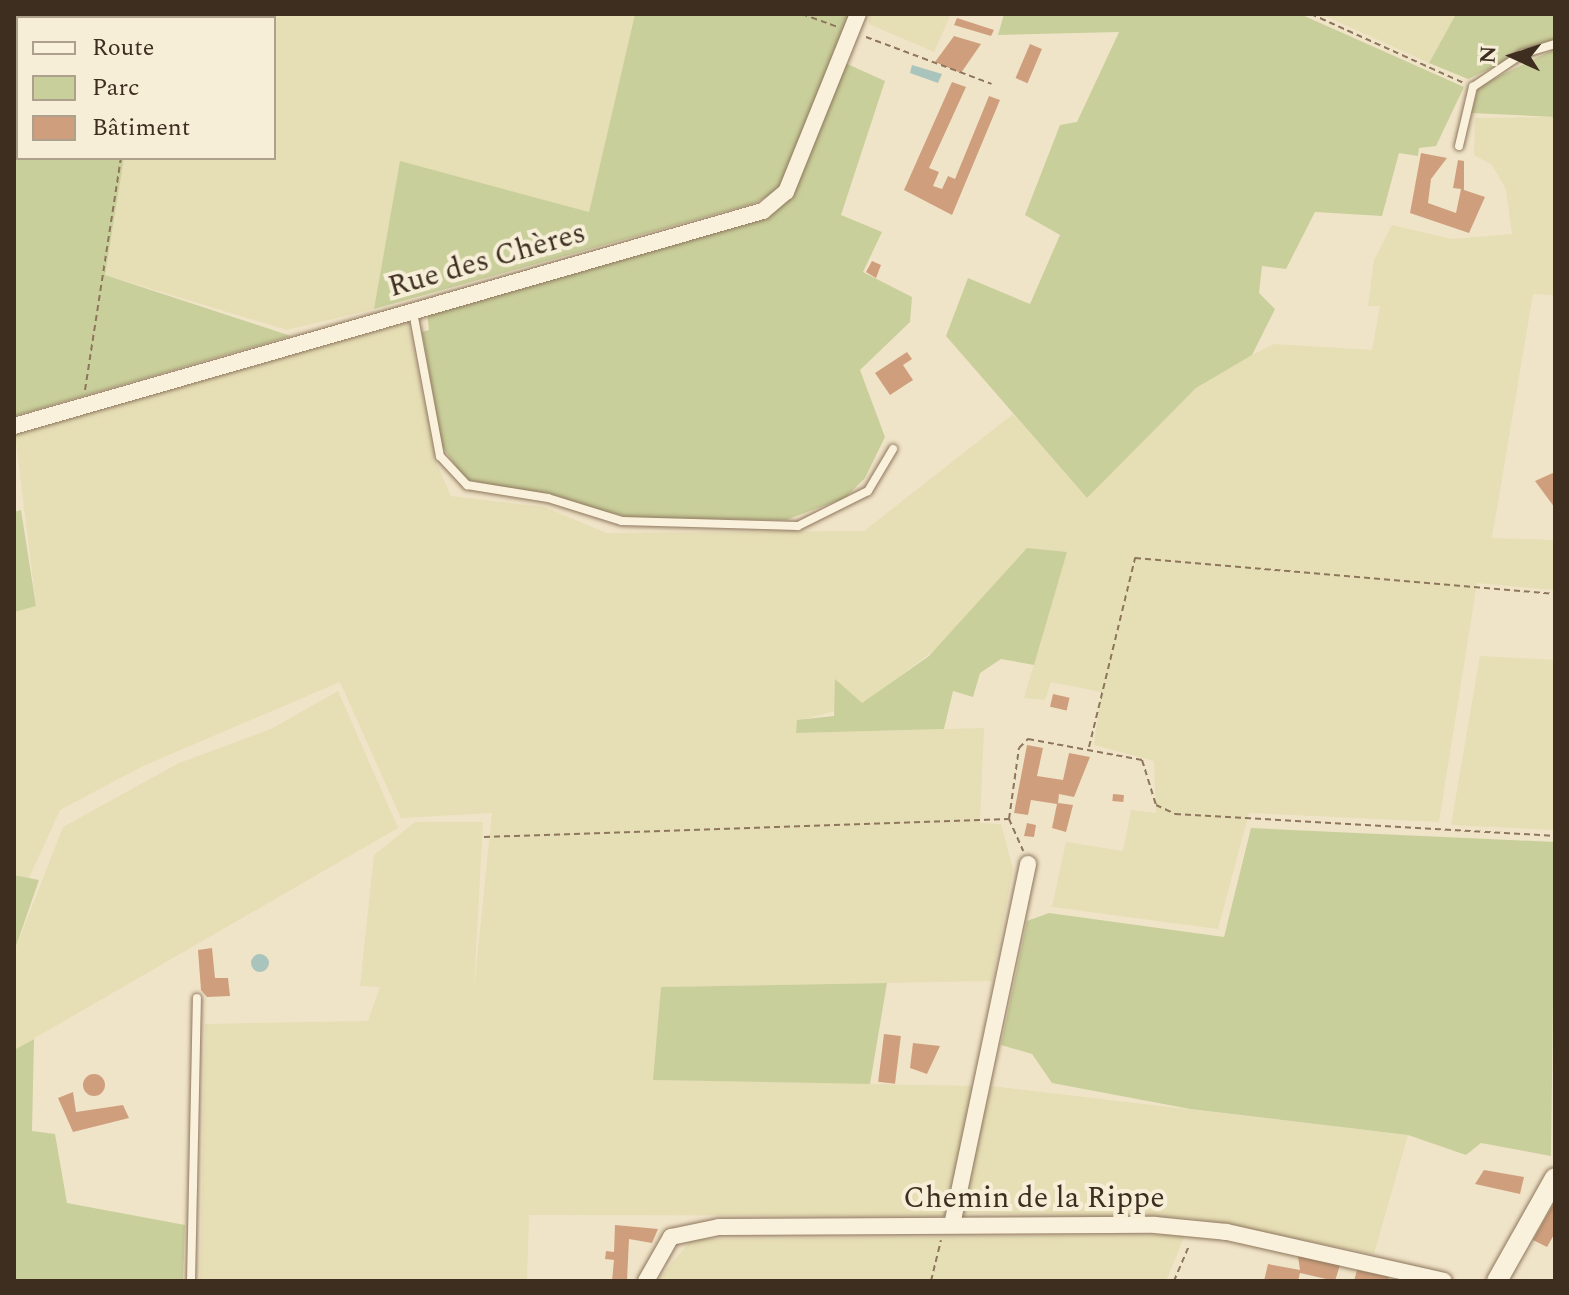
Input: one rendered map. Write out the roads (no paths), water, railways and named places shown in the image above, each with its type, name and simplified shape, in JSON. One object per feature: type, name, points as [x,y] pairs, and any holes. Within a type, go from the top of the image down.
[{"type":"street","name":"Rue des Chères","points":[[14,426],[777,202],[855,33],[858,14]]},
{"type":"street","points":[[947,1225],[1028,864]]},
{"type":"street","points":[[1497,1281],[1555,1178]]},
{"type":"street","name":"Chemin de la Rippe","points":[[646,1281],[659,1250],[695,1230],[947,1225],[1202,1229],[1444,1281]]},
{"type":"lane","points":[[1459,146],[1473,87],[1522,54],[1555,44]]},
{"type":"lane","points":[[413,311],[440,456],[467,485],[548,498],[622,521],[798,526],[868,491],[893,449]]},
{"type":"lane","points":[[191,1281],[197,998]]},
{"type":"water","points":[[912,65],[942,74],[938,83],[910,73]]},
{"type":"water","points":[[260,954],[269,963],[260,972],[251,963]]}]
